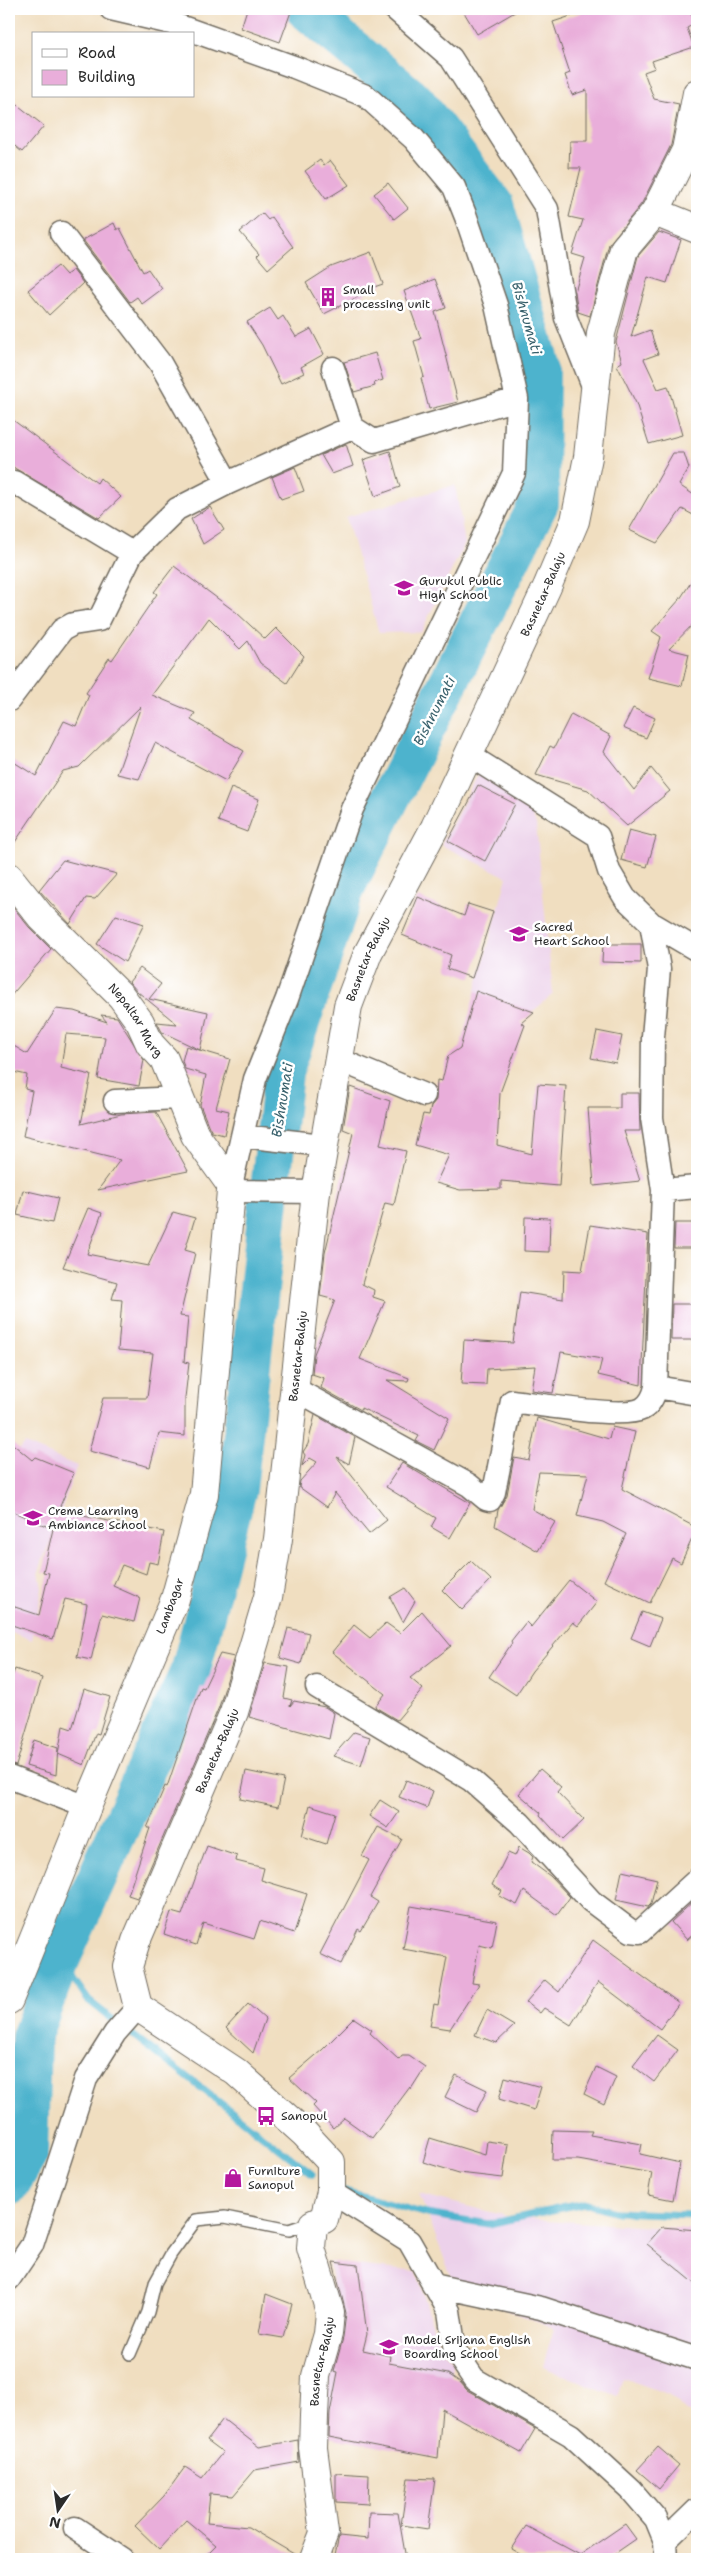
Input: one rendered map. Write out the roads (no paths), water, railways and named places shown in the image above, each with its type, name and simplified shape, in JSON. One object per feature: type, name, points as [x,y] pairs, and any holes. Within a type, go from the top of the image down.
[{"type":"street","points":[[111,9],[171,23],[294,67],[366,96],[414,139],[454,187],[466,217],[496,305],[517,399],[514,474],[352,809],[287,999],[255,1079],[252,1137],[238,1189],[307,1192]]},
{"type":"street","points":[[395,9],[451,58],[547,209],[566,318],[594,391]]},
{"type":"street","name":"Basnetar-Balaju","points":[[314,2559],[324,2533],[314,2448],[316,2376],[328,2334],[330,2312],[311,2248],[313,2224],[324,2219],[331,2192],[327,2156],[236,2072],[135,2011],[128,1967],[136,1941],[234,1712],[268,1597],[278,1539],[295,1389],[307,1192],[314,1144],[337,1059],[348,1006],[368,953],[435,827],[467,754],[547,587],[575,521],[588,457],[601,333],[624,249],[655,212],[686,150],[697,93]]},
{"type":"street","points":[[655,212],[697,229]]},
{"type":"street","points":[[61,232],[160,363],[228,483]]},
{"type":"street","points":[[333,368],[352,428],[374,441],[517,399]]},
{"type":"street","points":[[9,700],[62,630],[73,624],[99,620],[132,553],[177,509],[228,483],[352,428]]},
{"type":"street","points":[[14,482],[132,553]]},
{"type":"street","points":[[467,754],[598,836],[609,871],[625,898],[652,923],[697,950]]},
{"type":"street","name":"Nepaltar Marg","points":[[9,877],[41,917],[121,996],[140,1022],[150,1044],[164,1059],[178,1098],[195,1135],[238,1189]]},
{"type":"street","points":[[295,1389],[469,1484],[486,1499],[490,1500],[494,1492],[512,1401],[579,1410],[639,1410],[648,1404],[656,1387],[664,1190],[652,1118],[653,1037],[659,969],[652,923]]},
{"type":"street","points":[[337,1059],[424,1095]]},
{"type":"street","points":[[115,1101],[178,1098]]},
{"type":"street","points":[[252,1137],[314,1144]]},
{"type":"street","points":[[664,1190],[697,1187]]},
{"type":"street","name":"Lambagar","points":[[9,2000],[87,1806],[175,1599],[204,1494],[238,1189]]},
{"type":"street","points":[[656,1387],[697,1394]]},
{"type":"street","points":[[317,1687],[471,1780],[520,1823],[591,1900],[631,1931],[640,1932],[697,1880]]},
{"type":"street","points":[[9,1777],[87,1806]]},
{"type":"street","points":[[9,2279],[32,2245],[86,2078],[115,2033],[135,2011]]},
{"type":"street","points":[[331,2192],[409,2241],[449,2311],[455,2351],[474,2379],[571,2435],[631,2490],[656,2519],[665,2550]]},
{"type":"street","points":[[433,2285],[541,2308],[697,2359]]},
{"type":"street","points":[[665,2550],[697,2510]]},
{"type":"street","points":[[75,2528],[122,2559]]},
{"type":"lane","points":[[130,2354],[148,2312],[155,2283],[170,2254],[196,2220],[225,2217],[289,2230],[324,2219]]},
{"type":"waterway","name":"Bishnumati","points":[[9,2186],[28,2154],[31,2037],[60,1960],[191,1669],[237,1489],[283,1073],[345,888],[539,503],[540,364],[494,205],[416,102],[305,9]]},
{"type":"waterway","points":[[60,1960],[89,2001],[312,2174]]},
{"type":"waterway","points":[[346,2191],[426,2214],[489,2224],[584,2203],[616,2212],[691,2215],[697,2218]]},
{"type":"place","name":"Small processing unit","points":[[328,297]]},
{"type":"place","name":"Gurukul Public High School","points":[[404,588]]},
{"type":"place","name":"Sacred Heart School","points":[[519,934]]},
{"type":"place","name":"Creme Learning Ambiance School","points":[[33,1518]]},
{"type":"place","name":"Sanopul","points":[[266,2116]]},
{"type":"place","name":"Furniture Sanopul","points":[[233,2178]]},
{"type":"place","name":"Model Srijana English Boarding School","points":[[389,2347]]}]
